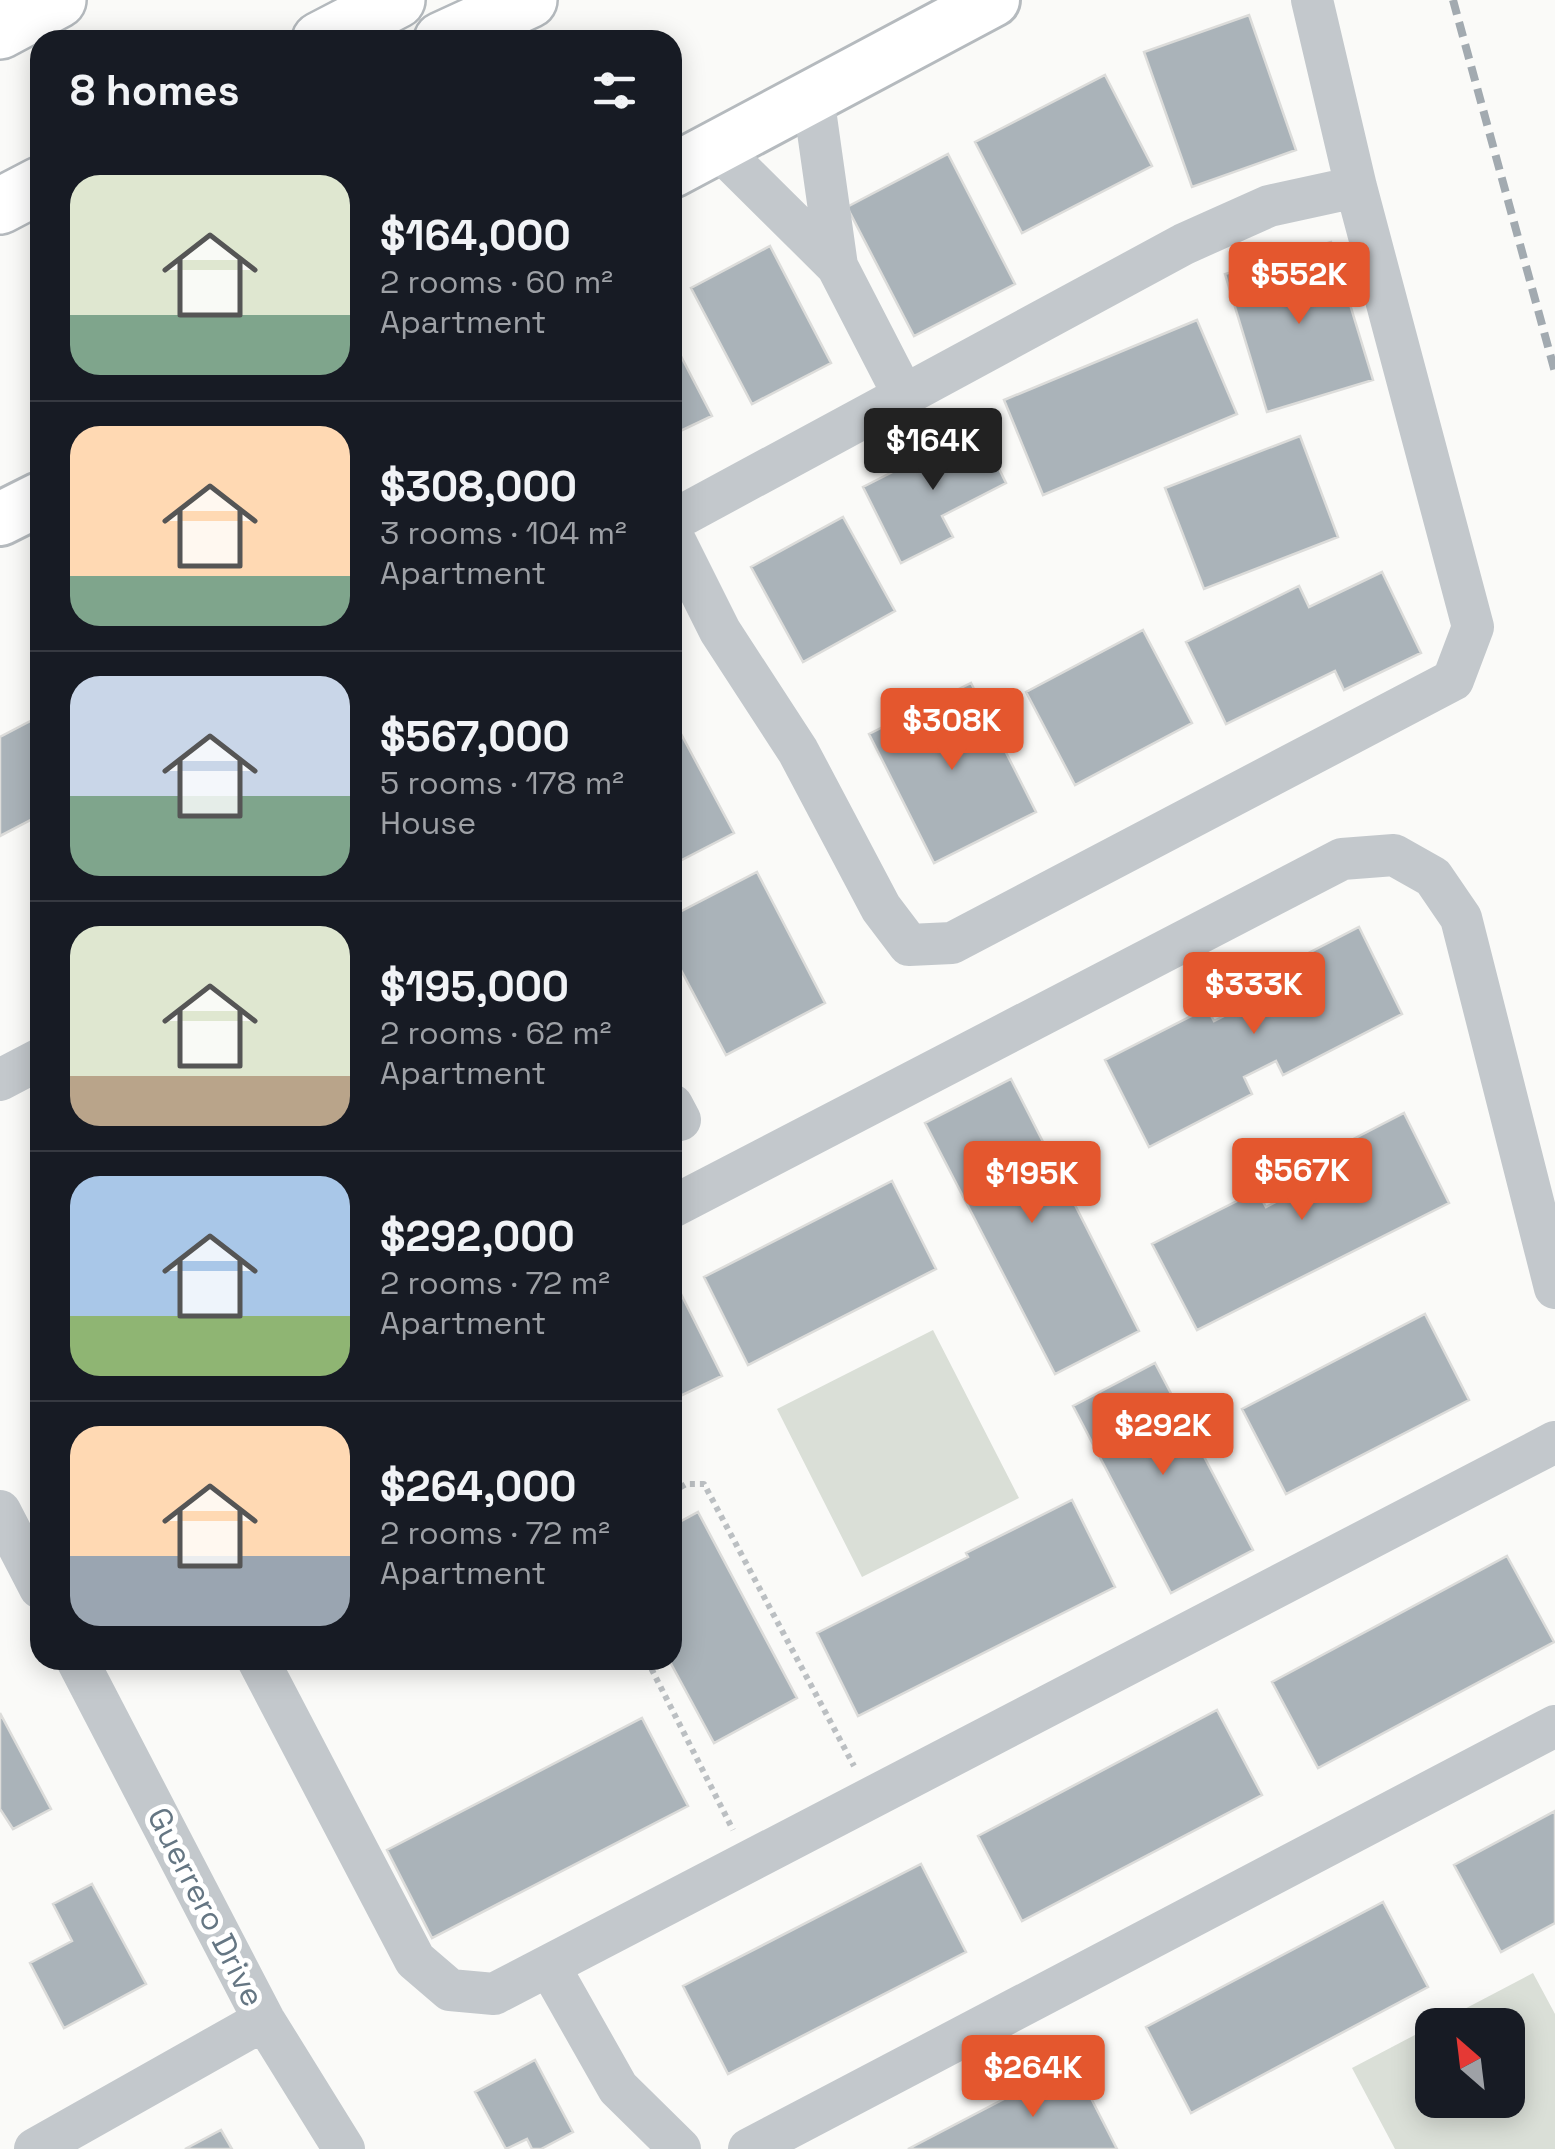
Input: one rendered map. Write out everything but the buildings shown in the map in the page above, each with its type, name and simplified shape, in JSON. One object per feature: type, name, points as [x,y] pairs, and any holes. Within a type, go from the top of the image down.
[{"type":"highway","points":[[0,30],[58,0]]},
{"type":"highway","points":[[339,30],[397,0]]},
{"type":"highway","points":[[464,30],[529,0]]},
{"type":"highway","points":[[0,208],[30,192]]},
{"type":"highway","points":[[0,208],[30,198]]},
{"type":"main road","points":[[695,159],[992,0]]},
{"type":"main road","points":[[0,519],[30,504]]},
{"type":"street","points":[[682,555],[720,631],[798,751],[881,908],[909,945],[952,944],[1453,680],[1474,627],[1356,187],[1312,0]]},
{"type":"street","points":[[813,96],[837,266],[904,396]]},
{"type":"street","points":[[695,159],[837,266]]},
{"type":"street","points":[[682,517],[1184,244],[1270,206],[1356,187]]},
{"type":"street","points":[[682,1202],[1342,859],[1394,855],[1434,877],[1461,918],[1555,1288]]},
{"type":"street","points":[[0,1080],[30,1064]]},
{"type":"street","points":[[263,1670],[415,1960],[450,1990],[494,1994],[1555,1442]]},
{"type":"street","points":[[0,1511],[30,1555]]},
{"type":"street","name":"Guerrero Drive","points":[[82,1670],[264,2020],[344,2149]]},
{"type":"street","points":[[749,2149],[1555,1726]]},
{"type":"street","points":[[550,1966],[618,2088],[680,2149]]},
{"type":"street","points":[[35,2149],[264,2020]]},
{"type":"path","points":[[682,1486],[704,1484],[872,1798]]},
{"type":"path","points":[[652,1670],[749,1862]]},
{"type":"shaded area","points":[[933,1330],[1019,1498],[862,1577],[777,1409]]},
{"type":"shaded area","points":[[1533,1973],[1555,2014],[1555,2149],[1395,2149],[1352,2068],[1415,2035],[1415,2118],[1525,2118],[1525,2008],[1466,2008]]},
{"type":"railway","points":[[1453,0],[1555,372]]}]
